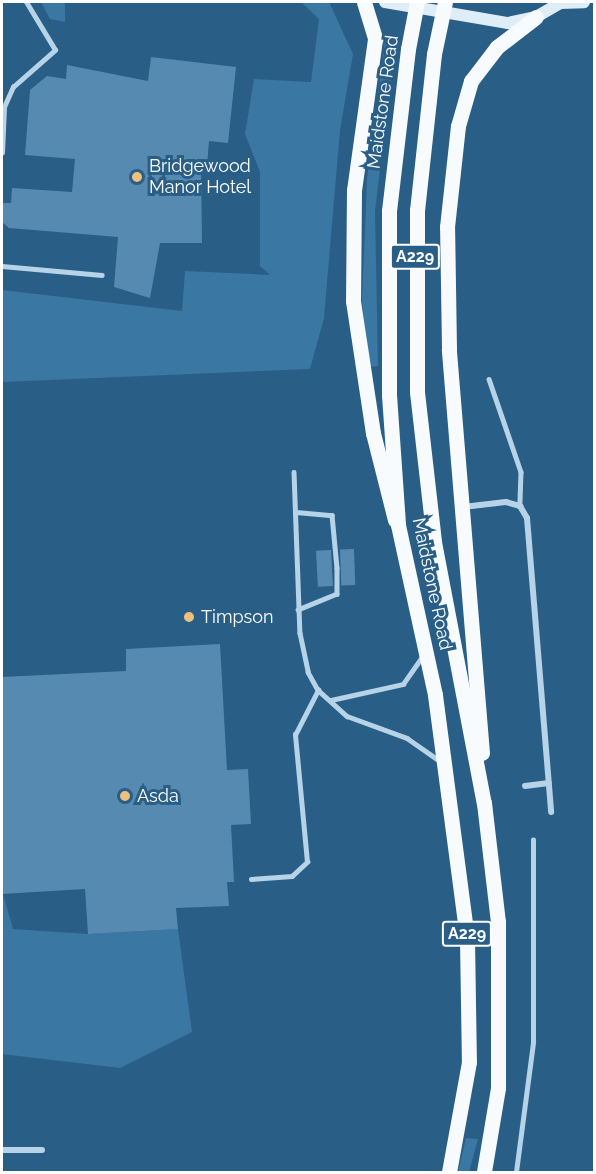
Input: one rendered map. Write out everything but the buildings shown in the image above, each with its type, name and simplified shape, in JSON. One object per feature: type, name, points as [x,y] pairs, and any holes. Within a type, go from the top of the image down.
[{"type":"main road","points":[[364,2],[375,39],[354,190],[352,301],[387,503],[398,525]]},
{"type":"main road","points":[[385,2],[508,23],[536,17]]},
{"type":"main road","name":"Maidstone Road","points":[[417,2],[408,49],[389,223],[389,395],[398,525],[424,640],[446,767],[470,1003],[467,1082],[449,1173]]},
{"type":"main road","name":"A229","points":[[445,2],[435,54],[417,210],[417,392],[434,543],[484,803],[498,922],[501,1022],[498,1088],[484,1173]]},
{"type":"main road","points":[[484,803],[446,288],[458,126],[471,81],[482,63],[536,17],[561,2],[584,2]]},
{"type":"street","points":[[463,507],[485,504],[520,506],[527,518],[551,812]]},
{"type":"street","points":[[525,786],[549,783]]},
{"type":"street","points":[[2,1150],[42,1150]]},
{"type":"lane","points":[[2,153],[3,129],[13,87],[55,50],[26,2]]},
{"type":"lane","points":[[2,266],[102,275]]},
{"type":"lane","points":[[489,379],[521,472],[520,506]]},
{"type":"lane","points":[[294,472],[298,610],[302,654],[318,690],[364,725],[407,738],[446,767]]},
{"type":"lane","points":[[296,512],[332,515],[338,594],[298,610]]},
{"type":"lane","points":[[330,700],[403,684],[419,665],[424,640]]},
{"type":"lane","points":[[251,879],[292,876],[307,862],[295,735],[318,690]]},
{"type":"lane","points":[[516,1173],[533,1042],[533,840]]},
{"type":"shaded area","points":[[41,2],[65,2],[65,22],[50,19]]},
{"type":"shaded area","points":[[301,2],[329,2],[353,54],[340,130],[324,318],[310,369],[2,382],[2,290],[182,311],[185,271],[270,275],[260,266],[260,172],[245,134],[254,79],[311,82],[319,19]]},
{"type":"shaded area","points":[[396,36],[375,211],[378,366],[370,367],[362,303],[367,179],[385,40]]},
{"type":"shaded area","points":[[2,891],[13,929],[88,934],[178,929],[192,1032],[120,1068],[2,1054]]},
{"type":"shaded area","points":[[466,1138],[478,1139],[469,1172],[458,1172]]},
{"type":"place","name":"Bridgewood Manor Hotel","points":[[137,177]]},
{"type":"place","name":"Timpson","points":[[189,617]]},
{"type":"place","name":"Asda","points":[[125,796]]}]
